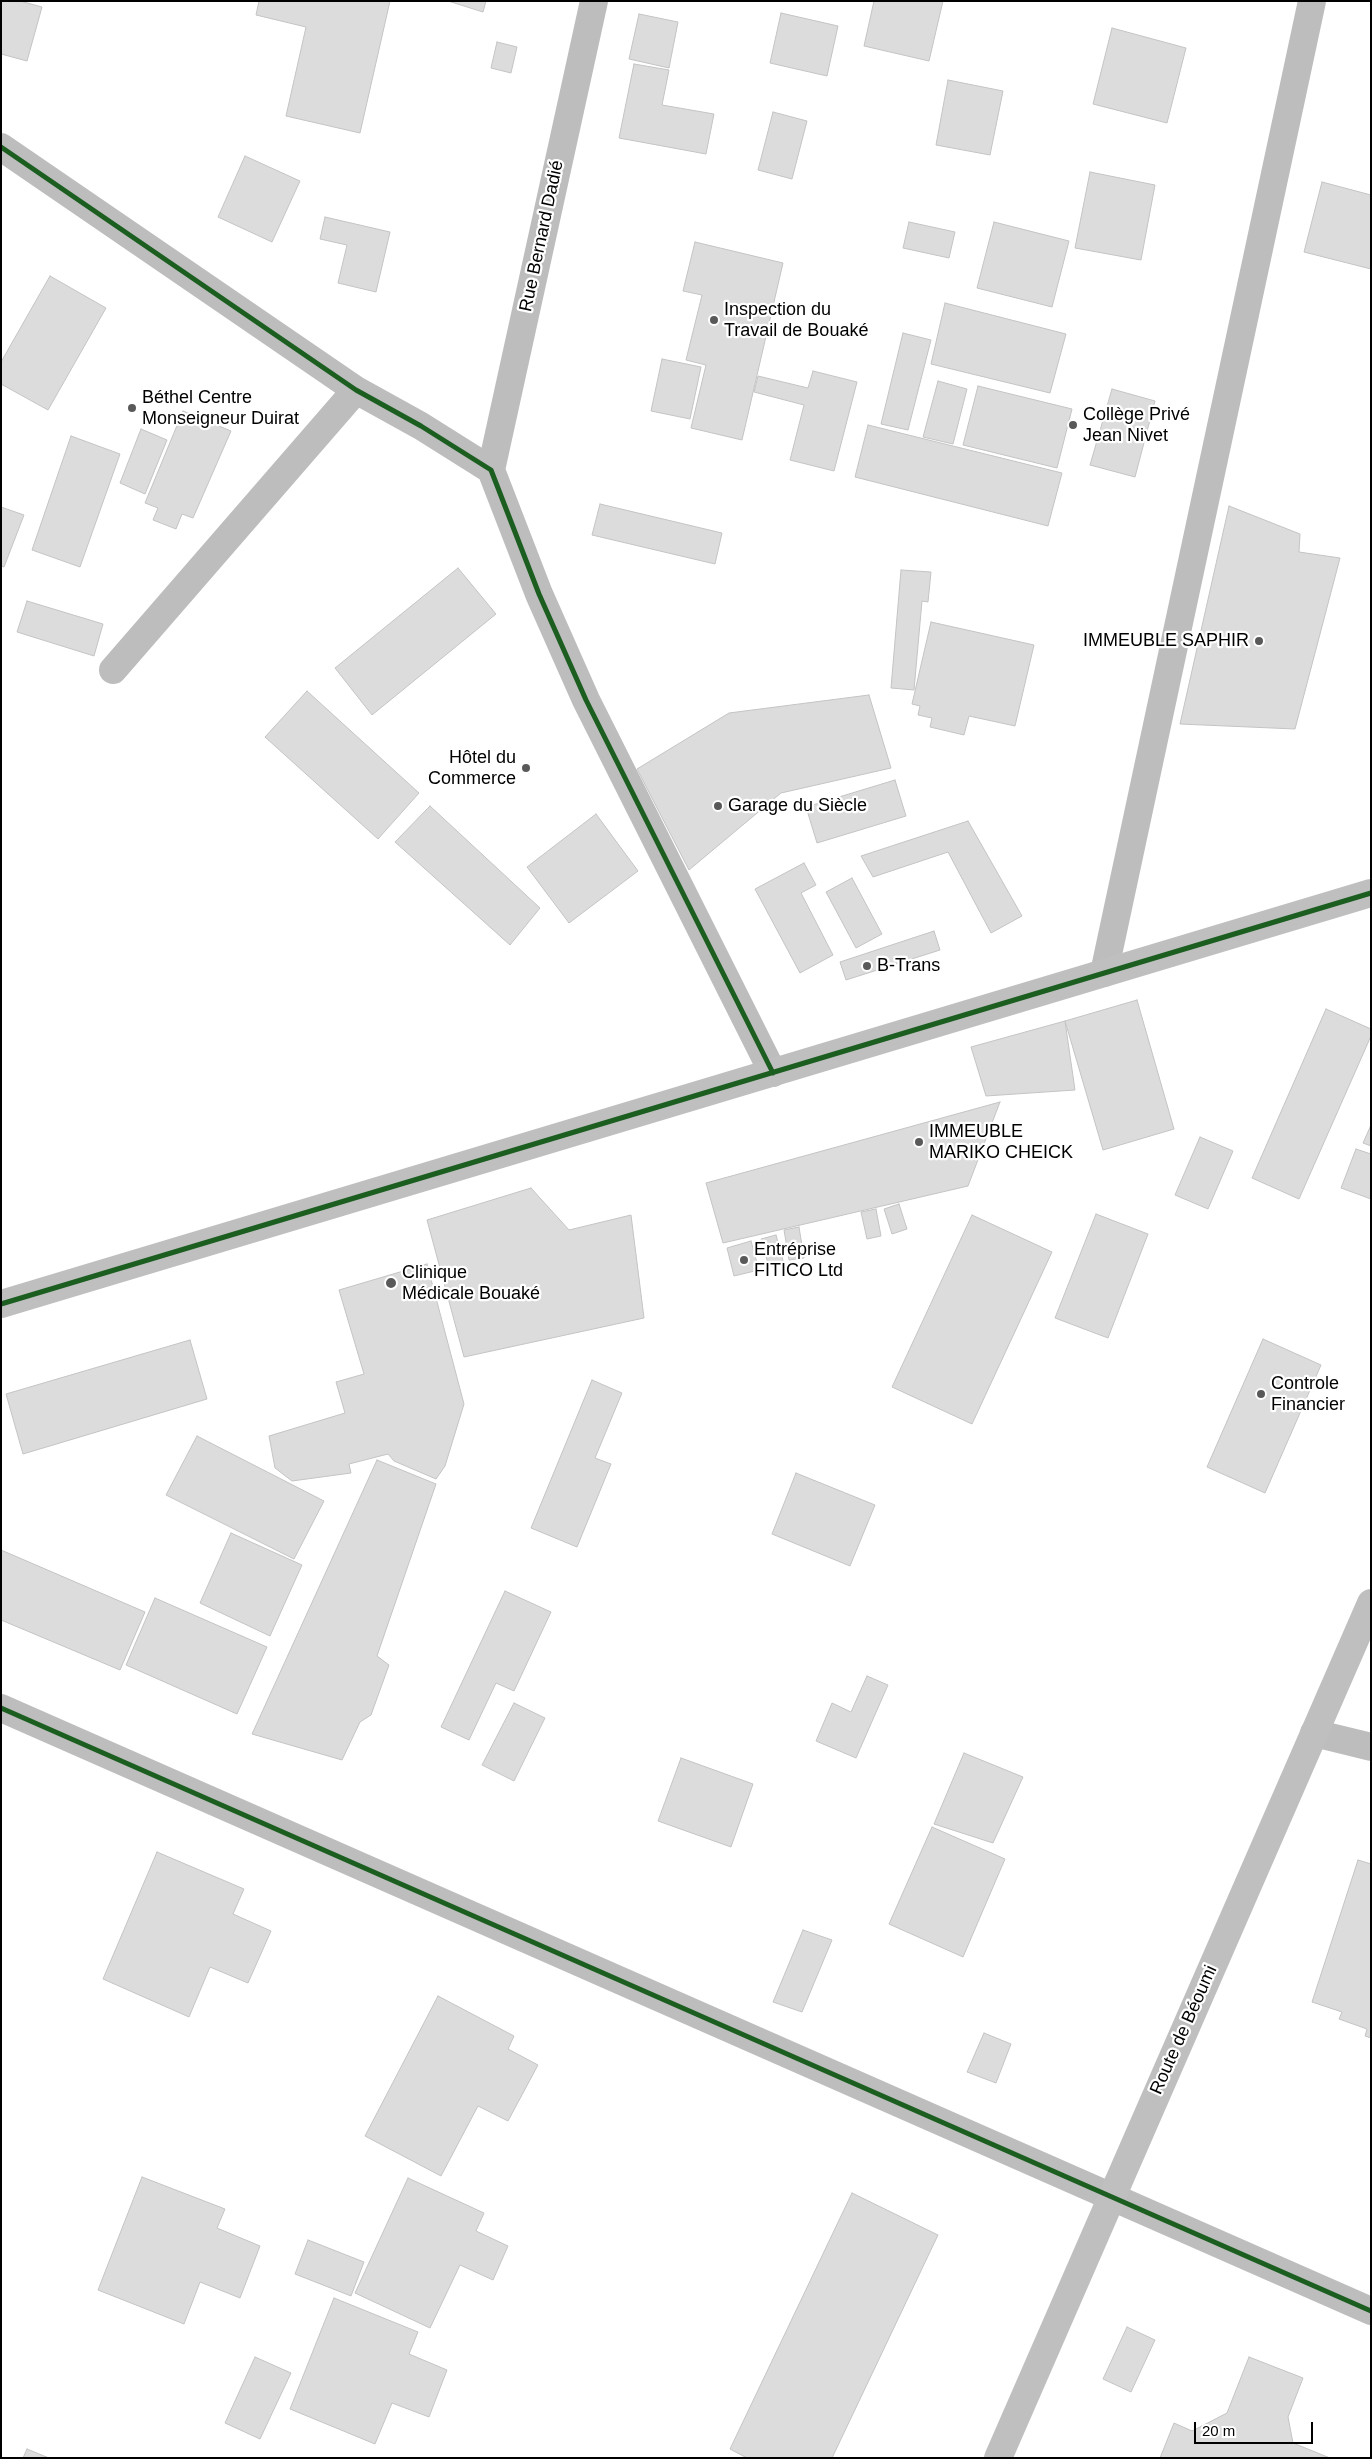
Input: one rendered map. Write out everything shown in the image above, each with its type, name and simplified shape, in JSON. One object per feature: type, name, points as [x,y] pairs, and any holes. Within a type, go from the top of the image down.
[{"type":"street","name":"Rue Bernard Dadié","points":[[491,470],[594,1]]},
{"type":"street","points":[[1104,973],[1312,1]]},
{"type":"street","points":[[1,146],[356,390],[421,426],[491,470],[539,594],[586,700],[773,1073]]},
{"type":"street","points":[[113,670],[356,390]]},
{"type":"street","points":[[1,1304],[1371,893]]},
{"type":"street","name":"Route de Béoumi","points":[[998,2458],[1371,1603]]},
{"type":"street","points":[[1,1708],[1371,2311]]},
{"type":"street","points":[[1314,1733],[1371,1746]]},
{"type":"building","points":[[1,1],[20,1],[42,7],[27,61],[1,54]]},
{"type":"building","points":[[259,1],[390,1],[360,133],[286,116],[306,27],[256,15]]},
{"type":"building","points":[[448,1],[486,1],[483,12]]},
{"type":"building","points":[[874,1],[943,1],[929,61],[864,46]]},
{"type":"building","points":[[781,13],[838,26],[827,76],[770,63]]},
{"type":"building","points":[[639,14],[678,22],[669,68],[629,59]]},
{"type":"building","points":[[1112,28],[1186,48],[1167,123],[1093,104]]},
{"type":"building","points":[[497,42],[517,47],[511,73],[491,68]]},
{"type":"building","points":[[634,64],[669,70],[662,105],[714,114],[706,154],[619,138]]},
{"type":"building","points":[[948,80],[1003,91],[990,155],[936,145]]},
{"type":"building","points":[[773,112],[807,121],[792,179],[758,170]]},
{"type":"building","points":[[245,156],[300,181],[272,242],[218,217]]},
{"type":"building","points":[[1090,172],[1155,185],[1141,260],[1075,248]]},
{"type":"building","points":[[1322,182],[1371,195],[1371,269],[1304,252]]},
{"type":"building","points":[[325,217],[390,232],[376,292],[338,283],[347,245],[320,239]]},
{"type":"building","points":[[909,222],[955,232],[949,258],[903,248]]},
{"type":"building","points":[[994,222],[1069,241],[1052,307],[977,288]]},
{"type":"building","points":[[695,242],[783,263],[742,440],[691,428],[706,365],[686,360],[702,295],[683,291]]},
{"type":"building","points":[[50,276],[106,308],[48,410],[1,384],[1,362]]},
{"type":"building","points":[[945,303],[1066,334],[1050,393],[931,364]]},
{"type":"building","points":[[903,333],[931,340],[908,430],[881,424]]},
{"type":"building","points":[[662,359],[701,367],[690,419],[651,411]]},
{"type":"building","points":[[813,371],[857,382],[834,471],[790,460],[804,405],[754,392],[758,376],[808,388]]},
{"type":"building","points":[[938,381],[967,389],[953,444],[923,437]]},
{"type":"building","points":[[978,386],[1072,409],[1057,468],[963,445]]},
{"type":"building","points":[[1112,389],[1155,401],[1135,477],[1090,465]]},
{"type":"building","points":[[183,411],[231,431],[193,518],[182,514],[176,529],[153,520],[158,508],[145,503]]},
{"type":"building","points":[[868,425],[1062,473],[1048,526],[855,477]]},
{"type":"building","points":[[141,429],[167,440],[145,494],[120,483]]},
{"type":"building","points":[[71,436],[120,454],[80,567],[32,550]]},
{"type":"building","points":[[600,504],[722,533],[715,564],[592,535]]},
{"type":"building","name":"IMMEUBLE SAPHIR","points":[[1229,506],[1300,534],[1299,552],[1340,558],[1295,729],[1180,724]]},
{"type":"building","points":[[1,507],[24,515],[4,567],[1,566]]},
{"type":"building","points":[[458,568],[496,614],[372,715],[335,668]]},
{"type":"building","points":[[901,570],[931,572],[928,602],[922,601],[914,690],[891,688]]},
{"type":"building","points":[[27,601],[103,624],[94,656],[17,632]]},
{"type":"building","points":[[931,622],[1034,645],[1015,726],[969,716],[964,735],[930,727],[932,718],[918,715],[920,706],[912,704]]},
{"type":"building","points":[[307,691],[419,793],[378,839],[265,737]]},
{"type":"building","points":[[869,695],[891,768],[781,793],[689,870],[637,769],[729,713]]},
{"type":"building","points":[[895,780],[906,816],[817,843],[806,807]]},
{"type":"building","points":[[430,806],[540,908],[510,945],[395,842]]},
{"type":"building","points":[[596,814],[638,871],[569,923],[527,867]]},
{"type":"building","points":[[968,821],[1022,916],[991,933],[948,852],[873,877],[861,856]]},
{"type":"building","points":[[804,863],[816,885],[801,893],[833,955],[800,973],[755,889]]},
{"type":"building","points":[[852,878],[882,934],[856,948],[826,892]]},
{"type":"building","points":[[934,931],[940,950],[846,980],[840,962]]},
{"type":"building","points":[[1137,1000],[1174,1129],[1103,1150],[1065,1021]]},
{"type":"building","points":[[1326,1009],[1371,1029],[1371,1036],[1299,1199],[1252,1178]]},
{"type":"building","points":[[1065,1021],[1075,1090],[986,1096],[971,1047]]},
{"type":"building","name":"IMMEUBLE MARIKO CHEICK","points":[[1000,1102],[968,1186],[723,1243],[706,1183]]},
{"type":"building","points":[[1371,1125],[1371,1146],[1363,1143]]},
{"type":"building","points":[[1200,1137],[1233,1151],[1208,1209],[1175,1195]]},
{"type":"building","points":[[1356,1149],[1371,1154],[1371,1199],[1341,1188]]},
{"type":"building","points":[[531,1188],[569,1230],[631,1215],[644,1318],[464,1357],[427,1220]]},
{"type":"building","points":[[899,1204],[907,1229],[892,1234],[884,1209]]},
{"type":"building","points":[[876,1209],[881,1236],[867,1239],[861,1212]]},
{"type":"building","points":[[1096,1214],[1148,1234],[1108,1338],[1055,1318]]},
{"type":"building","points":[[972,1215],[1052,1252],[972,1424],[892,1387]]},
{"type":"building","points":[[799,1227],[804,1258],[789,1260],[784,1230]]},
{"type":"building","points":[[776,1235],[784,1264],[769,1267],[761,1239]]},
{"type":"building","points":[[751,1241],[759,1270],[734,1276],[727,1248]]},
{"type":"building","points":[[427,1264],[464,1404],[445,1466],[436,1479],[394,1461],[388,1454],[349,1464],[351,1473],[292,1481],[275,1468],[269,1436],[345,1413],[336,1382],[364,1374],[339,1290]]},
{"type":"building","points":[[1263,1339],[1321,1365],[1265,1493],[1207,1467]]},
{"type":"building","points":[[190,1340],[207,1399],[23,1454],[6,1394]]},
{"type":"building","points":[[592,1380],[622,1393],[595,1458],[611,1464],[577,1547],[531,1528]]},
{"type":"building","points":[[197,1436],[324,1501],[294,1559],[166,1495]]},
{"type":"building","points":[[377,1460],[436,1484],[377,1656],[389,1665],[371,1715],[360,1722],[342,1760],[252,1734]]},
{"type":"building","points":[[796,1473],[875,1505],[850,1566],[772,1534]]},
{"type":"building","points":[[231,1533],[302,1565],[270,1636],[200,1603]]},
{"type":"building","points":[[1,1550],[145,1612],[120,1670],[1,1620]]},
{"type":"building","points":[[505,1591],[551,1612],[514,1691],[496,1683],[469,1740],[441,1727]]},
{"type":"building","points":[[155,1598],[267,1647],[237,1714],[126,1665]]},
{"type":"building","points":[[867,1676],[888,1685],[856,1758],[816,1741],[832,1703],[851,1712]]},
{"type":"building","points":[[514,1703],[545,1718],[514,1781],[482,1765]]},
{"type":"building","points":[[964,1753],[1023,1777],[993,1843],[934,1824]]},
{"type":"building","points":[[681,1758],[753,1784],[731,1847],[658,1821]]},
{"type":"building","points":[[932,1827],[1005,1859],[963,1957],[889,1924]]},
{"type":"building","points":[[157,1852],[244,1889],[233,1914],[271,1931],[248,1983],[210,1967],[189,2017],[103,1979]]},
{"type":"building","points":[[1358,1860],[1371,1864],[1371,2038],[1365,2036],[1367,2029],[1339,2019],[1342,2012],[1312,2002]]},
{"type":"building","points":[[803,1930],[832,1940],[802,2012],[773,2002]]},
{"type":"building","points":[[438,1996],[514,2036],[508,2049],[538,2065],[508,2121],[478,2106],[441,2176],[365,2136]]},
{"type":"building","points":[[984,2033],[1011,2044],[996,2083],[967,2072]]},
{"type":"building","points":[[142,2177],[225,2209],[217,2228],[260,2246],[240,2298],[200,2282],[184,2324],[98,2290]]},
{"type":"building","points":[[408,2178],[484,2213],[476,2231],[508,2246],[493,2280],[460,2265],[430,2328],[355,2293]]},
{"type":"building","points":[[852,2193],[938,2235],[832,2458],[747,2458],[730,2449]]},
{"type":"building","points":[[308,2240],[364,2262],[351,2296],[295,2274]]},
{"type":"building","points":[[334,2298],[418,2332],[409,2354],[447,2370],[429,2417],[392,2403],[375,2444],[290,2409]]},
{"type":"building","points":[[1127,2327],[1155,2340],[1131,2392],[1103,2379]]},
{"type":"building","points":[[255,2357],[291,2373],[260,2439],[225,2423]]},
{"type":"building","points":[[1249,2357],[1303,2378],[1288,2417],[1293,2443],[1330,2458],[1160,2458],[1174,2423],[1192,2431],[1227,2413]]},
{"type":"building","points":[[27,2449],[49,2458],[23,2458]]},
{"type":"cycle path","points":[[1,147],[356,390],[421,426],[491,470],[539,594],[586,700],[773,1073]]},
{"type":"cycle path","points":[[1,1304],[1371,893]]},
{"type":"cycle path","points":[[1,1708],[1371,2311]]},
{"type":"place","name":"Inspection du Travail de Bouaké","points":[[714,320]]},
{"type":"place","name":"Béthel Centre Monseigneur Duirat","points":[[132,408]]},
{"type":"place","name":"Collège Privé Jean Nivet","points":[[1073,425]]},
{"type":"place","name":"IMMEUBLE SAPHIR","points":[[1259,641]]},
{"type":"place","name":"Hôtel du Commerce","points":[[526,768]]},
{"type":"place","name":"Garage du Siècle","points":[[718,806]]},
{"type":"place","name":"B-Trans","points":[[867,966]]},
{"type":"place","name":"IMMEUBLE MARIKO CHEICK","points":[[919,1142]]},
{"type":"place","name":"Entréprise FITICO Ltd","points":[[744,1260]]},
{"type":"place","name":"Clinique Médicale Bouaké","points":[[391,1283]]},
{"type":"place","name":"Controle Financier","points":[[1261,1394]]}]
